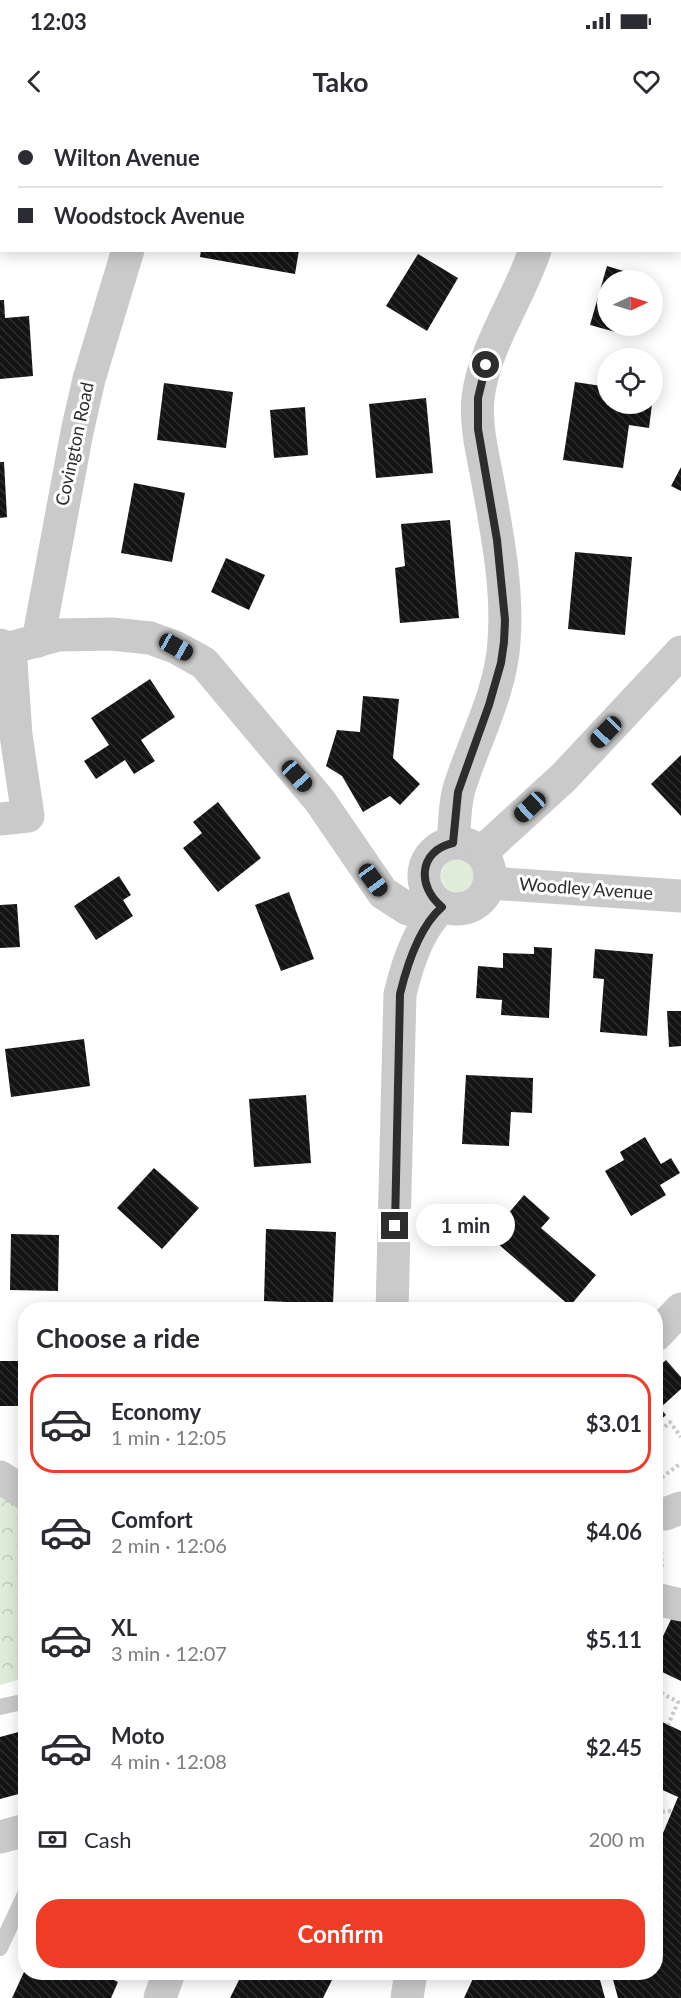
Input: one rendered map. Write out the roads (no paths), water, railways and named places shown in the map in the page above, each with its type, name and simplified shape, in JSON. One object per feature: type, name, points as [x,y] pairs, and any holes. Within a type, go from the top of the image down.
[{"type":"street","name":"Covington Road","points":[[0,819],[28,816],[16,735],[16,644],[77,432],[89,379],[127,252]]},
{"type":"street","points":[[16,644],[58,635],[78,634],[150,638],[176,647],[204,663],[320,801],[383,893],[408,909],[462,910],[480,901],[490,883],[488,862],[467,848],[458,792],[489,705],[501,663],[504,642],[502,581],[478,429],[478,398],[486,365],[534,252]]},
{"type":"street","points":[[436,911],[426,890],[425,868],[437,849],[467,848],[564,777],[681,652]]},
{"type":"street","name":"Woodley Avenue","points":[[490,883],[681,896]]},
{"type":"street","points":[[392,1302],[400,994],[405,975],[436,911]]},
{"type":"street","points":[[663,1328],[681,1309]]},
{"type":"street","points":[[0,1478],[18,1489]]},
{"type":"street","points":[[663,1516],[681,1508]]},
{"type":"street","points":[[663,1589],[681,1605]]},
{"type":"street","points":[[0,1837],[18,1832]]},
{"type":"street","points":[[160,1998],[166,1980]]},
{"type":"street","points":[[407,1998],[410,1980]]},
{"type":"lane","points":[[0,1707],[18,1703]]},
{"type":"lane","points":[[0,1948],[18,1909]]}]
